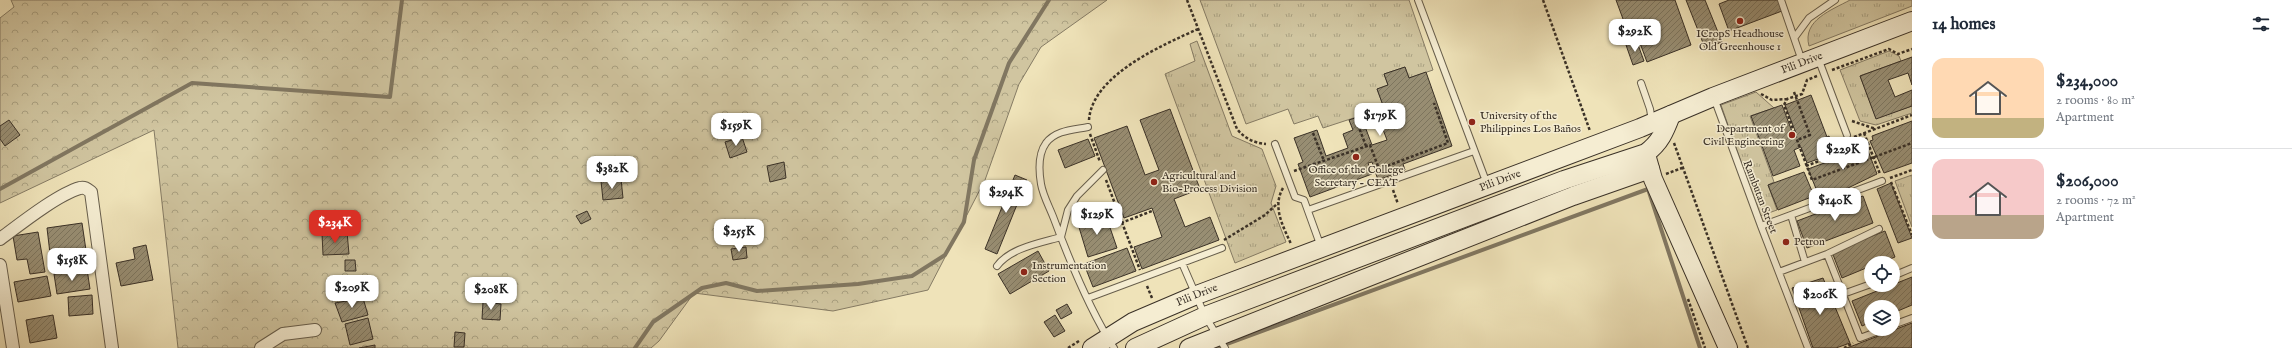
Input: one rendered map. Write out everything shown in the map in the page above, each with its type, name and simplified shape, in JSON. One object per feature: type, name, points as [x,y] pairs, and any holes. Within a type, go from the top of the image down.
[{"type":"street","name":"Pili Drive","points":[[1092,348],[1111,343],[1157,311],[1194,296],[1646,125],[1713,97],[1814,65],[1912,21]]},
{"type":"street","points":[[1189,348],[1221,342],[1573,196],[1648,161],[1662,136],[1671,115]]},
{"type":"street","points":[[1646,125],[1648,161],[1728,348]]},
{"type":"street","points":[[1135,348],[1205,316],[1564,180],[1648,161]]},
{"type":"street","points":[[0,239],[55,201],[80,188],[86,188],[91,192],[112,348]]},
{"type":"street","points":[[0,265],[13,348]]},
{"type":"street","points":[[261,348],[283,334],[315,330]]},
{"type":"lane","points":[[1418,0],[1487,184]]},
{"type":"lane","points":[[1781,0],[1795,37],[1814,65],[1847,135]]},
{"type":"lane","points":[[1795,37],[1809,18],[1836,0]]},
{"type":"lane","points":[[1641,83],[1650,108],[1646,125]]},
{"type":"lane","name":"Rambutan Street","points":[[1713,97],[1760,226],[1808,348]]},
{"type":"lane","points":[[1088,128],[1057,134],[1046,143],[1042,153],[1040,170],[1042,186],[1061,237],[1088,298],[1111,343]]},
{"type":"lane","points":[[1275,144],[1295,197],[1304,200],[1321,247]]},
{"type":"lane","points":[[1308,210],[1474,151]]},
{"type":"lane","points":[[1061,237],[1068,210],[1077,196],[1103,170]]},
{"type":"lane","points":[[1760,226],[1885,182]]},
{"type":"lane","points":[[1791,215],[1805,262]]},
{"type":"lane","points":[[1779,272],[1827,254],[1879,229]]},
{"type":"lane","points":[[997,266],[1000,261],[1026,246],[1061,237]]},
{"type":"lane","points":[[1088,298],[1222,248]]},
{"type":"lane","points":[[1827,254],[1860,338],[1865,336]]},
{"type":"lane","points":[[1182,263],[1194,296],[1221,342]]},
{"type":"lane","points":[[1900,273],[1912,268]]},
{"type":"lane","points":[[1843,294],[1864,286]]},
{"type":"lane","points":[[1900,322],[1912,318]]},
{"type":"path","points":[[1187,0],[1237,129],[1241,134],[1257,143],[1275,144]]},
{"type":"path","points":[[1543,0],[1590,131]]},
{"type":"path","points":[[1157,311],[1121,223],[1088,128],[1092,105],[1118,74],[1155,48],[1198,29]]},
{"type":"path","points":[[1757,90],[1772,100],[1787,99],[1802,94],[1814,65],[1889,49],[1898,54],[1912,49]]},
{"type":"path","points":[[1794,92],[1810,135],[1797,140]]},
{"type":"path","points":[[1787,99],[1784,105],[1812,180],[1912,143]]},
{"type":"path","points":[[1291,245],[1280,217],[1278,203],[1287,177],[1324,161],[1370,145],[1379,169],[1434,150],[1448,143],[1434,103]]},
{"type":"path","points":[[1806,166],[1838,154],[1841,142],[1912,115]]},
{"type":"path","points":[[1840,118],[1876,129]]},
{"type":"path","points":[[1356,120],[1366,146]]},
{"type":"path","points":[[1313,133],[1324,161]]},
{"type":"path","points":[[1864,133],[1885,182]]},
{"type":"path","points":[[1673,139],[1748,348]]},
{"type":"path","points":[[1885,182],[1912,170]]},
{"type":"path","points":[[1885,182],[1892,181],[1912,235]]},
{"type":"path","points":[[1215,251],[1230,234],[1266,215],[1278,203]]},
{"type":"path","points":[[1121,223],[1152,211]]},
{"type":"green space","points":[[11,0],[1107,0],[1041,47],[1019,84],[985,180],[928,290],[833,311],[694,293],[659,341],[651,348],[178,348],[154,130],[0,203],[0,18],[14,7]]},
{"type":"green space","points":[[1200,0],[1409,0],[1433,70],[1409,78],[1405,67],[1384,74],[1388,85],[1377,89],[1384,108],[1323,128],[1318,116],[1294,124],[1288,109],[1246,124]]},
{"type":"green space","points":[[1850,0],[1912,0],[1912,6],[1809,46],[1808,37],[1810,29],[1814,23],[1827,12]]},
{"type":"green space","points":[[1197,41],[1232,136],[1262,149],[1276,186],[1271,203],[1286,242],[1235,263],[1165,74],[1195,61],[1190,44]]},
{"type":"green space","points":[[1889,51],[1899,56],[1901,61],[1860,76],[1876,118],[1912,106],[1912,113],[1876,125],[1860,121],[1840,70]]},
{"type":"green space","points":[[1756,92],[1774,108],[1750,116],[1774,182],[1768,185],[1777,210],[1760,216],[1721,105]]},
{"type":"green space","points":[[1912,175],[1912,227],[1895,181]]},
{"type":"building","points":[[1616,0],[1675,0],[1691,45],[1647,62],[1637,35],[1630,38]]},
{"type":"building","points":[[1686,0],[1705,0],[1722,42],[1705,48]]},
{"type":"building","name":"ICropS Headhouse Old Greenhouse 1","points":[[1729,0],[1778,0],[1782,11],[1729,31],[1719,4]]},
{"type":"building","points":[[1637,42],[1644,61],[1633,65],[1626,45]]},
{"type":"building","points":[[1912,57],[1912,85],[1908,73],[1888,80],[1895,97],[1912,90],[1912,106],[1876,119],[1860,76]]},
{"type":"building","points":[[1405,67],[1409,78],[1426,72],[1452,146],[1403,164],[1405,170],[1378,180],[1372,162],[1368,163],[1372,174],[1310,197],[1298,164],[1303,162],[1294,138],[1317,130],[1326,156],[1348,148],[1343,134],[1353,130],[1349,120],[1361,116],[1372,145],[1387,140],[1376,111],[1384,108],[1377,89],[1388,85],[1384,74]]},
{"type":"building","name":"Department of Civil Engineering","points":[[1811,95],[1827,137],[1829,136],[1835,153],[1807,163],[1801,147],[1794,150],[1800,166],[1773,176],[1751,116],[1782,105],[1793,134],[1796,133],[1785,105]]},
{"type":"building","name":"Agricultural and Bio-Process Division","points":[[1170,109],[1200,189],[1174,199],[1185,227],[1210,217],[1219,240],[1142,269],[1134,247],[1162,237],[1152,208],[1124,218],[1094,138],[1127,126],[1145,175],[1159,170],[1140,120]]},
{"type":"building","points":[[9,120],[20,135],[5,146],[0,139],[0,126]]},
{"type":"building","points":[[1912,121],[1912,163],[1884,173],[1870,141],[1873,140],[1872,136]]},
{"type":"building","points":[[742,137],[747,152],[730,158],[725,142]]},
{"type":"building","points":[[1863,138],[1877,174],[1821,201],[1808,169],[1849,154],[1845,145]]},
{"type":"building","points":[[1088,139],[1095,156],[1065,168],[1058,150]]},
{"type":"building","points":[[784,162],[786,178],[770,182],[767,166]]},
{"type":"building","points":[[1804,172],[1814,196],[1778,210],[1768,185]]},
{"type":"building","points":[[1015,175],[1027,180],[997,254],[985,249]]},
{"type":"building","points":[[621,179],[623,198],[603,200],[601,181]]},
{"type":"building","points":[[1891,183],[1912,238],[1898,243],[1877,189]]},
{"type":"building","points":[[1863,196],[1873,223],[1807,248],[1797,221]]},
{"type":"building","points":[[587,211],[591,219],[581,224],[576,216]]},
{"type":"building","points":[[1106,216],[1117,248],[1088,257],[1078,224]]},
{"type":"building","points":[[82,223],[87,257],[51,262],[47,228]]},
{"type":"building","points":[[1885,231],[1895,256],[1864,256],[1864,269],[1842,278],[1832,252]]},
{"type":"building","points":[[38,232],[45,272],[30,274],[27,259],[17,260],[13,236]]},
{"type":"building","points":[[347,232],[349,254],[323,255],[322,233]]},
{"type":"building","points":[[146,245],[153,280],[121,286],[116,263],[135,259],[133,248]]},
{"type":"building","points":[[746,247],[747,258],[733,260],[731,249]]},
{"type":"building","points":[[1127,248],[1136,271],[1093,287],[1084,264]]},
{"type":"building","name":"Instrumentation Section","points":[[1038,251],[1049,271],[1010,294],[998,274]]},
{"type":"building","points":[[345,260],[355,260],[356,271],[345,271]]},
{"type":"building","points":[[87,269],[90,289],[57,294],[54,274]]},
{"type":"building","points":[[47,276],[51,296],[18,302],[14,282]]},
{"type":"building","points":[[1912,277],[1912,305],[1900,310],[1900,300],[1864,300],[1864,325],[1862,326],[1852,301],[1874,292],[1900,292],[1900,282]]},
{"type":"building","points":[[1823,278],[1850,343],[1836,348],[1813,348],[1792,288]]},
{"type":"building","points":[[92,295],[93,314],[69,316],[68,297]]},
{"type":"building","points":[[363,298],[368,315],[342,322],[335,303]]},
{"type":"building","points":[[483,302],[501,304],[500,320],[482,319]]},
{"type":"building","points":[[1067,304],[1072,313],[1061,319],[1056,310]]},
{"type":"building","points":[[53,315],[57,338],[30,343],[26,320]]},
{"type":"building","points":[[1055,315],[1065,331],[1054,337],[1044,322]]},
{"type":"building","points":[[368,318],[373,339],[350,345],[345,324]]},
{"type":"building","points":[[1912,323],[1912,348],[1847,348],[1878,336],[1900,336],[1900,328]]},
{"type":"building","points":[[455,332],[465,333],[464,347],[454,347]]},
{"type":"building","points":[[375,345],[375,348],[359,348]]},
{"type":"waterway","points":[[0,189],[192,83],[390,97],[402,0]]},
{"type":"waterway","points":[[635,348],[653,322],[702,288],[726,283],[757,291],[858,284],[912,276],[945,255],[964,222],[974,160],[1009,63],[1049,0]]},
{"type":"waterway","points":[[1216,348],[1648,189],[1700,348]]},
{"type":"place","name":"ICropS Headhouse Old Greenhouse 1","points":[[1740,21]]},
{"type":"place","name":"University of the Philippines Los Baños","points":[[1472,122]]},
{"type":"place","name":"Department of Civil Engineering","points":[[1792,135]]},
{"type":"place","name":"Office of the College Secretary - CEAT","points":[[1356,157]]},
{"type":"place","name":"Agricultural and Bio-Process Division","points":[[1154,182]]},
{"type":"place","name":"Petron","points":[[1786,242]]},
{"type":"place","name":"Instrumentation Section","points":[[1024,272]]}]
